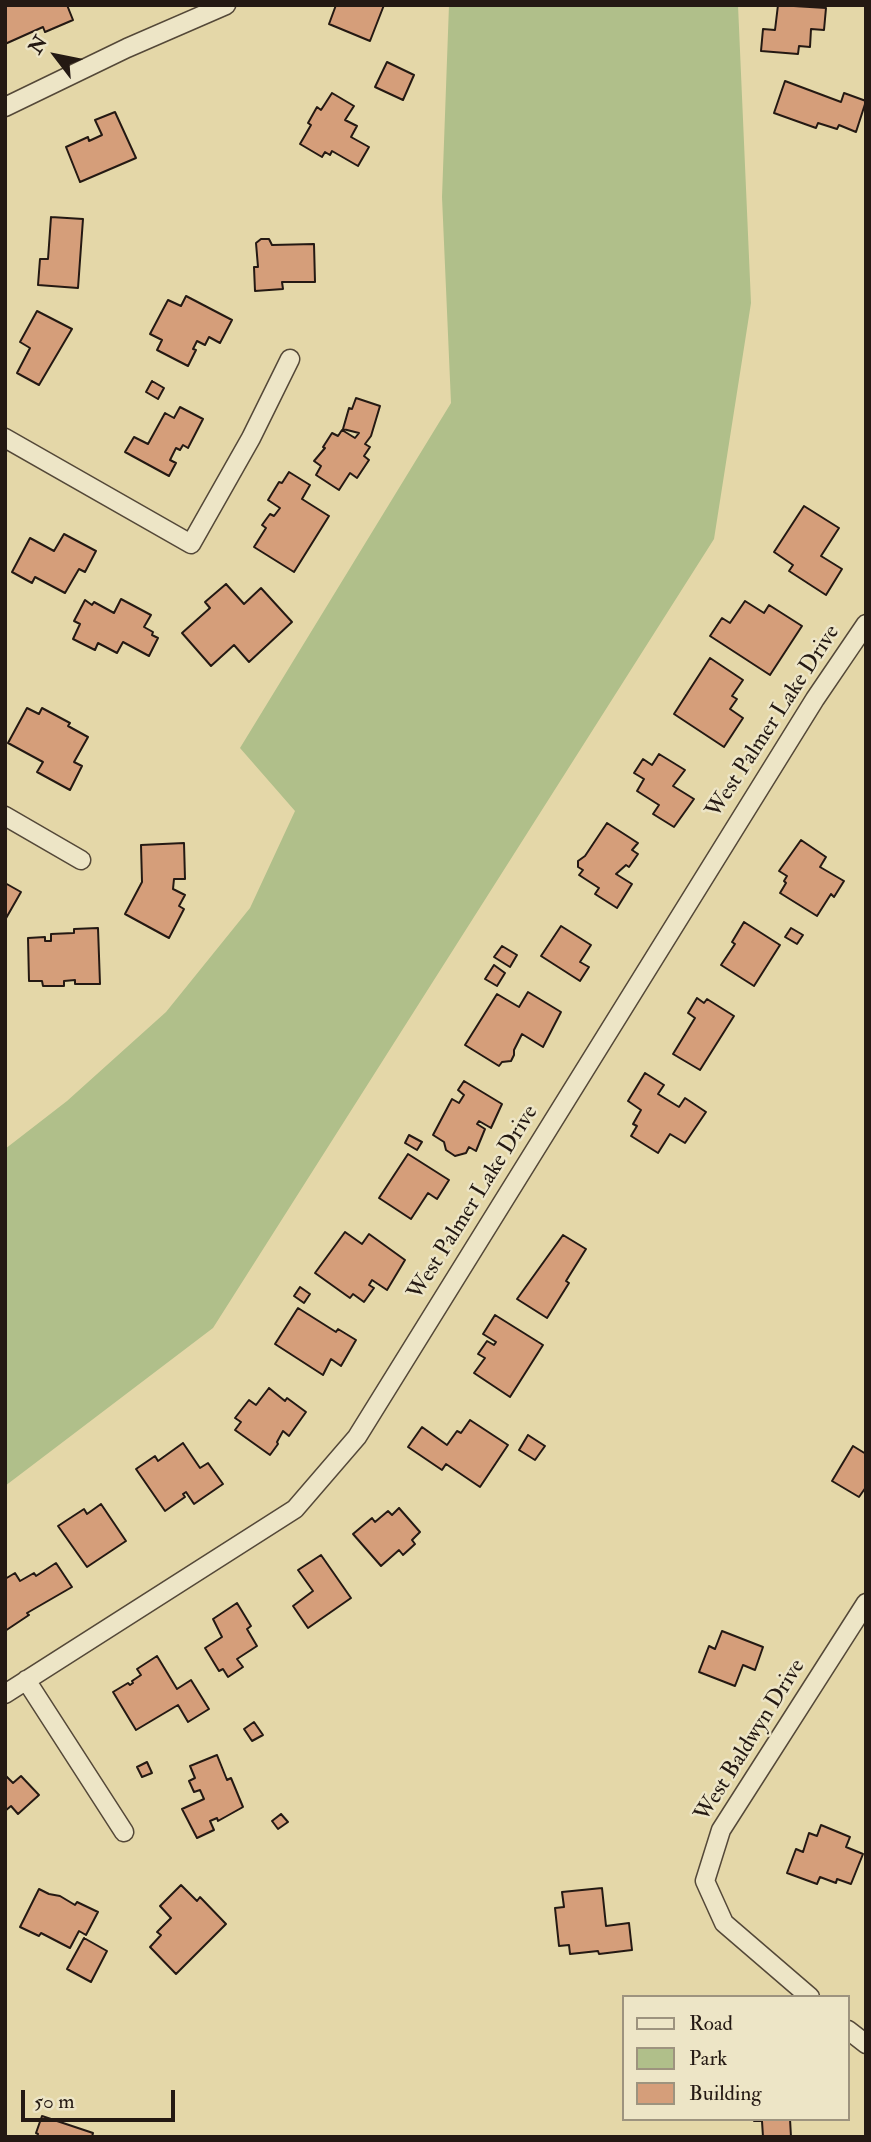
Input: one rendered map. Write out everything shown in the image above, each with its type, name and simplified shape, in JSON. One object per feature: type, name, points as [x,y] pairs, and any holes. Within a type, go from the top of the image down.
[{"type":"street","points":[[5,107],[127,48],[226,5]]},
{"type":"street","points":[[5,438],[191,544],[251,438],[290,359]]},
{"type":"street","name":"West Palmer Lake Drive","points":[[5,1693],[295,1509],[357,1437],[801,722],[866,624]]},
{"type":"street","points":[[5,816],[81,860]]},
{"type":"street","name":"West Baldwyn Drive","points":[[808,1995],[724,1923],[705,1881],[722,1830],[866,1604]]},
{"type":"street","points":[[26,1680],[124,1832]]},
{"type":"street","points":[[850,2032],[866,2045]]},
{"type":"green space","points":[[449,5],[738,5],[751,303],[714,539],[213,1328],[5,1486],[5,1149],[67,1101],[166,1012],[250,908],[295,811],[240,748],[451,403],[442,197]]},
{"type":"building","points":[[5,5],[67,5],[73,20],[45,32],[43,27],[5,44]]},
{"type":"building","points":[[336,5],[384,5],[370,41],[329,24]]},
{"type":"building","points":[[778,5],[826,8],[824,30],[811,29],[810,47],[799,46],[798,54],[761,51],[763,29],[775,30]]},
{"type":"building","points":[[387,62],[414,75],[403,100],[375,87]]},
{"type":"building","points":[[785,81],[841,102],[844,93],[866,101],[856,132],[839,125],[837,129],[818,123],[816,128],[774,113]]},
{"type":"building","points":[[332,93],[354,106],[345,120],[357,126],[351,137],[369,147],[358,166],[332,151],[330,155],[325,152],[322,157],[300,144],[317,107],[321,110]]},
{"type":"building","points":[[115,112],[136,158],[80,182],[66,147],[88,137],[89,141],[102,135],[95,120]]},
{"type":"building","points":[[51,217],[83,219],[78,288],[38,285],[40,259],[48,259]]},
{"type":"building","points":[[261,239],[269,239],[272,245],[314,244],[315,282],[282,282],[283,289],[255,291],[254,267],[258,267],[256,243]]},
{"type":"building","points":[[186,296],[232,320],[220,343],[209,337],[205,345],[197,341],[193,349],[196,350],[188,366],[157,350],[162,340],[150,334],[168,300],[181,306]]},
{"type":"building","points":[[37,311],[72,329],[39,385],[17,373],[30,348],[20,342]]},
{"type":"building","points":[[152,381],[164,388],[158,399],[146,392]]},
{"type":"building","points":[[356,398],[380,406],[371,436],[365,444],[370,447],[364,456],[369,460],[357,478],[350,473],[339,490],[316,475],[321,466],[314,461],[325,448],[323,447],[332,433],[338,436],[342,430],[355,438],[359,433],[343,429],[349,408],[352,409]]},
{"type":"building","points":[[180,407],[203,419],[188,448],[183,445],[180,450],[176,448],[170,460],[176,463],[169,476],[125,452],[134,437],[148,444],[165,413],[174,418]]},
{"type":"building","points":[[289,472],[310,485],[302,499],[329,516],[294,572],[254,547],[266,528],[262,525],[270,514],[274,516],[280,508],[268,500]]},
{"type":"building","points":[[804,506],[839,528],[821,556],[842,569],[826,595],[789,571],[793,565],[774,552]]},
{"type":"building","points":[[64,534],[96,551],[85,572],[79,569],[65,593],[35,577],[32,583],[12,572],[30,538],[54,551]]},
{"type":"building","points":[[226,584],[244,604],[261,588],[292,622],[249,662],[234,645],[211,666],[182,633],[210,608],[205,602]]},
{"type":"building","points":[[121,599],[151,615],[144,627],[158,638],[149,656],[123,642],[117,653],[98,643],[95,650],[73,639],[80,624],[74,621],[85,600],[114,613]]},
{"type":"building","points":[[745,601],[764,613],[769,605],[802,626],[770,675],[710,636],[722,618],[730,623]]},
{"type":"building","points":[[710,658],[743,680],[732,696],[737,699],[730,709],[743,718],[724,747],[674,714]]},
{"type":"building","points":[[27,708],[39,714],[42,708],[70,723],[68,726],[88,737],[74,762],[82,766],[70,790],[37,772],[43,762],[8,743]]},
{"type":"building","points":[[659,754],[685,770],[673,786],[694,799],[674,827],[653,814],[659,805],[637,791],[644,779],[634,773],[643,759],[652,765]]},
{"type":"building","points":[[607,823],[638,843],[632,850],[638,854],[629,867],[626,865],[616,874],[632,884],[617,908],[595,894],[599,888],[579,875],[583,870],[578,867],[578,861],[585,856]]},
{"type":"building","points":[[801,840],[826,857],[820,867],[844,881],[834,897],[831,894],[817,916],[780,893],[787,876],[779,871]]},
{"type":"building","points":[[184,843],[185,879],[174,879],[173,889],[185,895],[179,906],[184,909],[169,938],[125,914],[142,882],[141,845]]},
{"type":"building","points":[[5,883],[21,892],[5,920]]},
{"type":"building","points":[[744,922],[780,945],[754,986],[721,965],[735,944],[732,942]]},
{"type":"building","points":[[561,926],[591,945],[580,962],[589,967],[580,981],[541,956]]},
{"type":"building","points":[[98,928],[100,984],[75,984],[75,980],[64,981],[64,986],[43,986],[42,981],[29,981],[28,938],[45,937],[45,941],[51,941],[51,934]]},
{"type":"building","points":[[791,928],[803,935],[797,944],[785,937]]},
{"type":"building","points":[[502,946],[517,955],[510,967],[494,957]]},
{"type":"building","points":[[494,965],[505,973],[497,986],[485,979]]},
{"type":"building","points":[[528,992],[561,1012],[543,1047],[522,1034],[511,1061],[502,1062],[499,1066],[465,1045],[497,994],[519,1007]]},
{"type":"building","points":[[697,998],[704,1003],[707,999],[734,1016],[700,1070],[673,1054],[695,1018],[688,1013]]},
{"type":"building","points":[[645,1073],[664,1085],[658,1094],[679,1107],[685,1098],[706,1112],[685,1143],[670,1134],[658,1153],[631,1136],[637,1126],[633,1124],[641,1110],[628,1101]]},
{"type":"building","points":[[464,1081],[502,1104],[491,1128],[479,1121],[477,1124],[485,1129],[476,1151],[469,1147],[466,1153],[455,1156],[446,1150],[444,1142],[433,1135],[452,1099],[459,1103],[464,1095],[458,1090]]},
{"type":"building","points":[[409,1135],[422,1142],[417,1150],[405,1143]]},
{"type":"building","points":[[408,1154],[449,1180],[437,1199],[428,1193],[411,1219],[379,1198]]},
{"type":"building","points":[[345,1232],[362,1244],[369,1234],[405,1260],[387,1290],[372,1280],[369,1285],[374,1288],[364,1302],[353,1294],[350,1298],[315,1273]]},
{"type":"building","points":[[563,1235],[586,1249],[547,1318],[517,1299]]},
{"type":"building","points":[[300,1287],[310,1294],[304,1303],[294,1296]]},
{"type":"building","points":[[298,1308],[336,1332],[338,1329],[356,1340],[341,1366],[331,1359],[323,1375],[275,1344]]},
{"type":"building","points":[[495,1315],[543,1345],[510,1397],[474,1373],[485,1358],[478,1354],[487,1341],[494,1345],[496,1342],[483,1334]]},
{"type":"building","points":[[269,1388],[285,1401],[287,1398],[306,1412],[289,1436],[283,1431],[270,1455],[235,1430],[241,1422],[235,1418],[249,1400],[256,1405]]},
{"type":"building","points":[[470,1420],[508,1445],[480,1487],[446,1464],[442,1470],[408,1447],[422,1427],[447,1445],[457,1431],[461,1433]]},
{"type":"building","points":[[528,1435],[545,1446],[535,1460],[519,1450]]},
{"type":"building","points":[[183,1443],[200,1468],[208,1463],[223,1484],[194,1504],[186,1492],[183,1494],[185,1497],[165,1511],[136,1469],[155,1456],[158,1461]]},
{"type":"building","points":[[853,1446],[866,1454],[866,1487],[859,1497],[832,1481]]},
{"type":"building","points":[[101,1504],[126,1541],[87,1567],[58,1526],[84,1509],[87,1514]]},
{"type":"building","points":[[399,1508],[420,1532],[412,1540],[415,1544],[403,1555],[399,1550],[381,1566],[353,1534],[372,1518],[375,1522],[388,1511],[392,1515]]},
{"type":"building","points":[[321,1555],[351,1598],[308,1628],[293,1606],[313,1591],[298,1570]]},
{"type":"building","points":[[56,1563],[72,1587],[27,1613],[29,1615],[5,1631],[5,1579],[15,1573],[20,1581],[34,1573],[36,1576]]},
{"type":"building","points":[[237,1603],[251,1626],[247,1629],[257,1646],[237,1659],[243,1667],[228,1677],[223,1669],[219,1671],[205,1648],[222,1637],[213,1619]]},
{"type":"building","points":[[722,1631],[763,1647],[755,1670],[743,1665],[735,1686],[699,1672],[709,1646],[715,1649]]},
{"type":"building","points":[[157,1656],[177,1689],[191,1680],[209,1709],[188,1722],[178,1705],[136,1730],[113,1692],[133,1683],[132,1681],[141,1675],[137,1669]]},
{"type":"building","points":[[254,1722],[263,1735],[252,1741],[244,1729]]},
{"type":"building","points":[[217,1755],[227,1780],[231,1778],[243,1807],[218,1821],[217,1818],[210,1821],[214,1830],[197,1838],[182,1809],[204,1799],[200,1790],[194,1792],[189,1781],[195,1778],[190,1766]]},
{"type":"building","points":[[147,1762],[152,1773],[142,1777],[137,1767]]},
{"type":"building","points":[[5,1775],[13,1783],[21,1776],[39,1795],[18,1814],[11,1806],[5,1811]]},
{"type":"building","points":[[281,1814],[288,1822],[278,1829],[272,1821]]},
{"type":"building","points":[[821,1825],[850,1837],[846,1847],[863,1854],[851,1884],[837,1879],[836,1883],[820,1877],[817,1884],[787,1873],[796,1849],[803,1852],[809,1833],[817,1836]]},
{"type":"building","points":[[181,1885],[197,1901],[200,1897],[226,1924],[176,1974],[150,1947],[161,1935],[157,1932],[171,1918],[160,1906]]},
{"type":"building","points":[[602,1888],[606,1926],[629,1923],[632,1950],[570,1954],[569,1945],[559,1946],[555,1908],[564,1907],[562,1892]]},
{"type":"building","points":[[39,1889],[98,1912],[86,1935],[79,1931],[70,1948],[41,1933],[39,1936],[20,1927]]},
{"type":"building","points":[[84,1938],[107,1951],[91,1982],[67,1969]]},
{"type":"building","points":[[42,2116],[93,2133],[92,2137],[37,2137]]},
{"type":"building","points":[[762,2121],[790,2121],[791,2137],[763,2137]]}]
